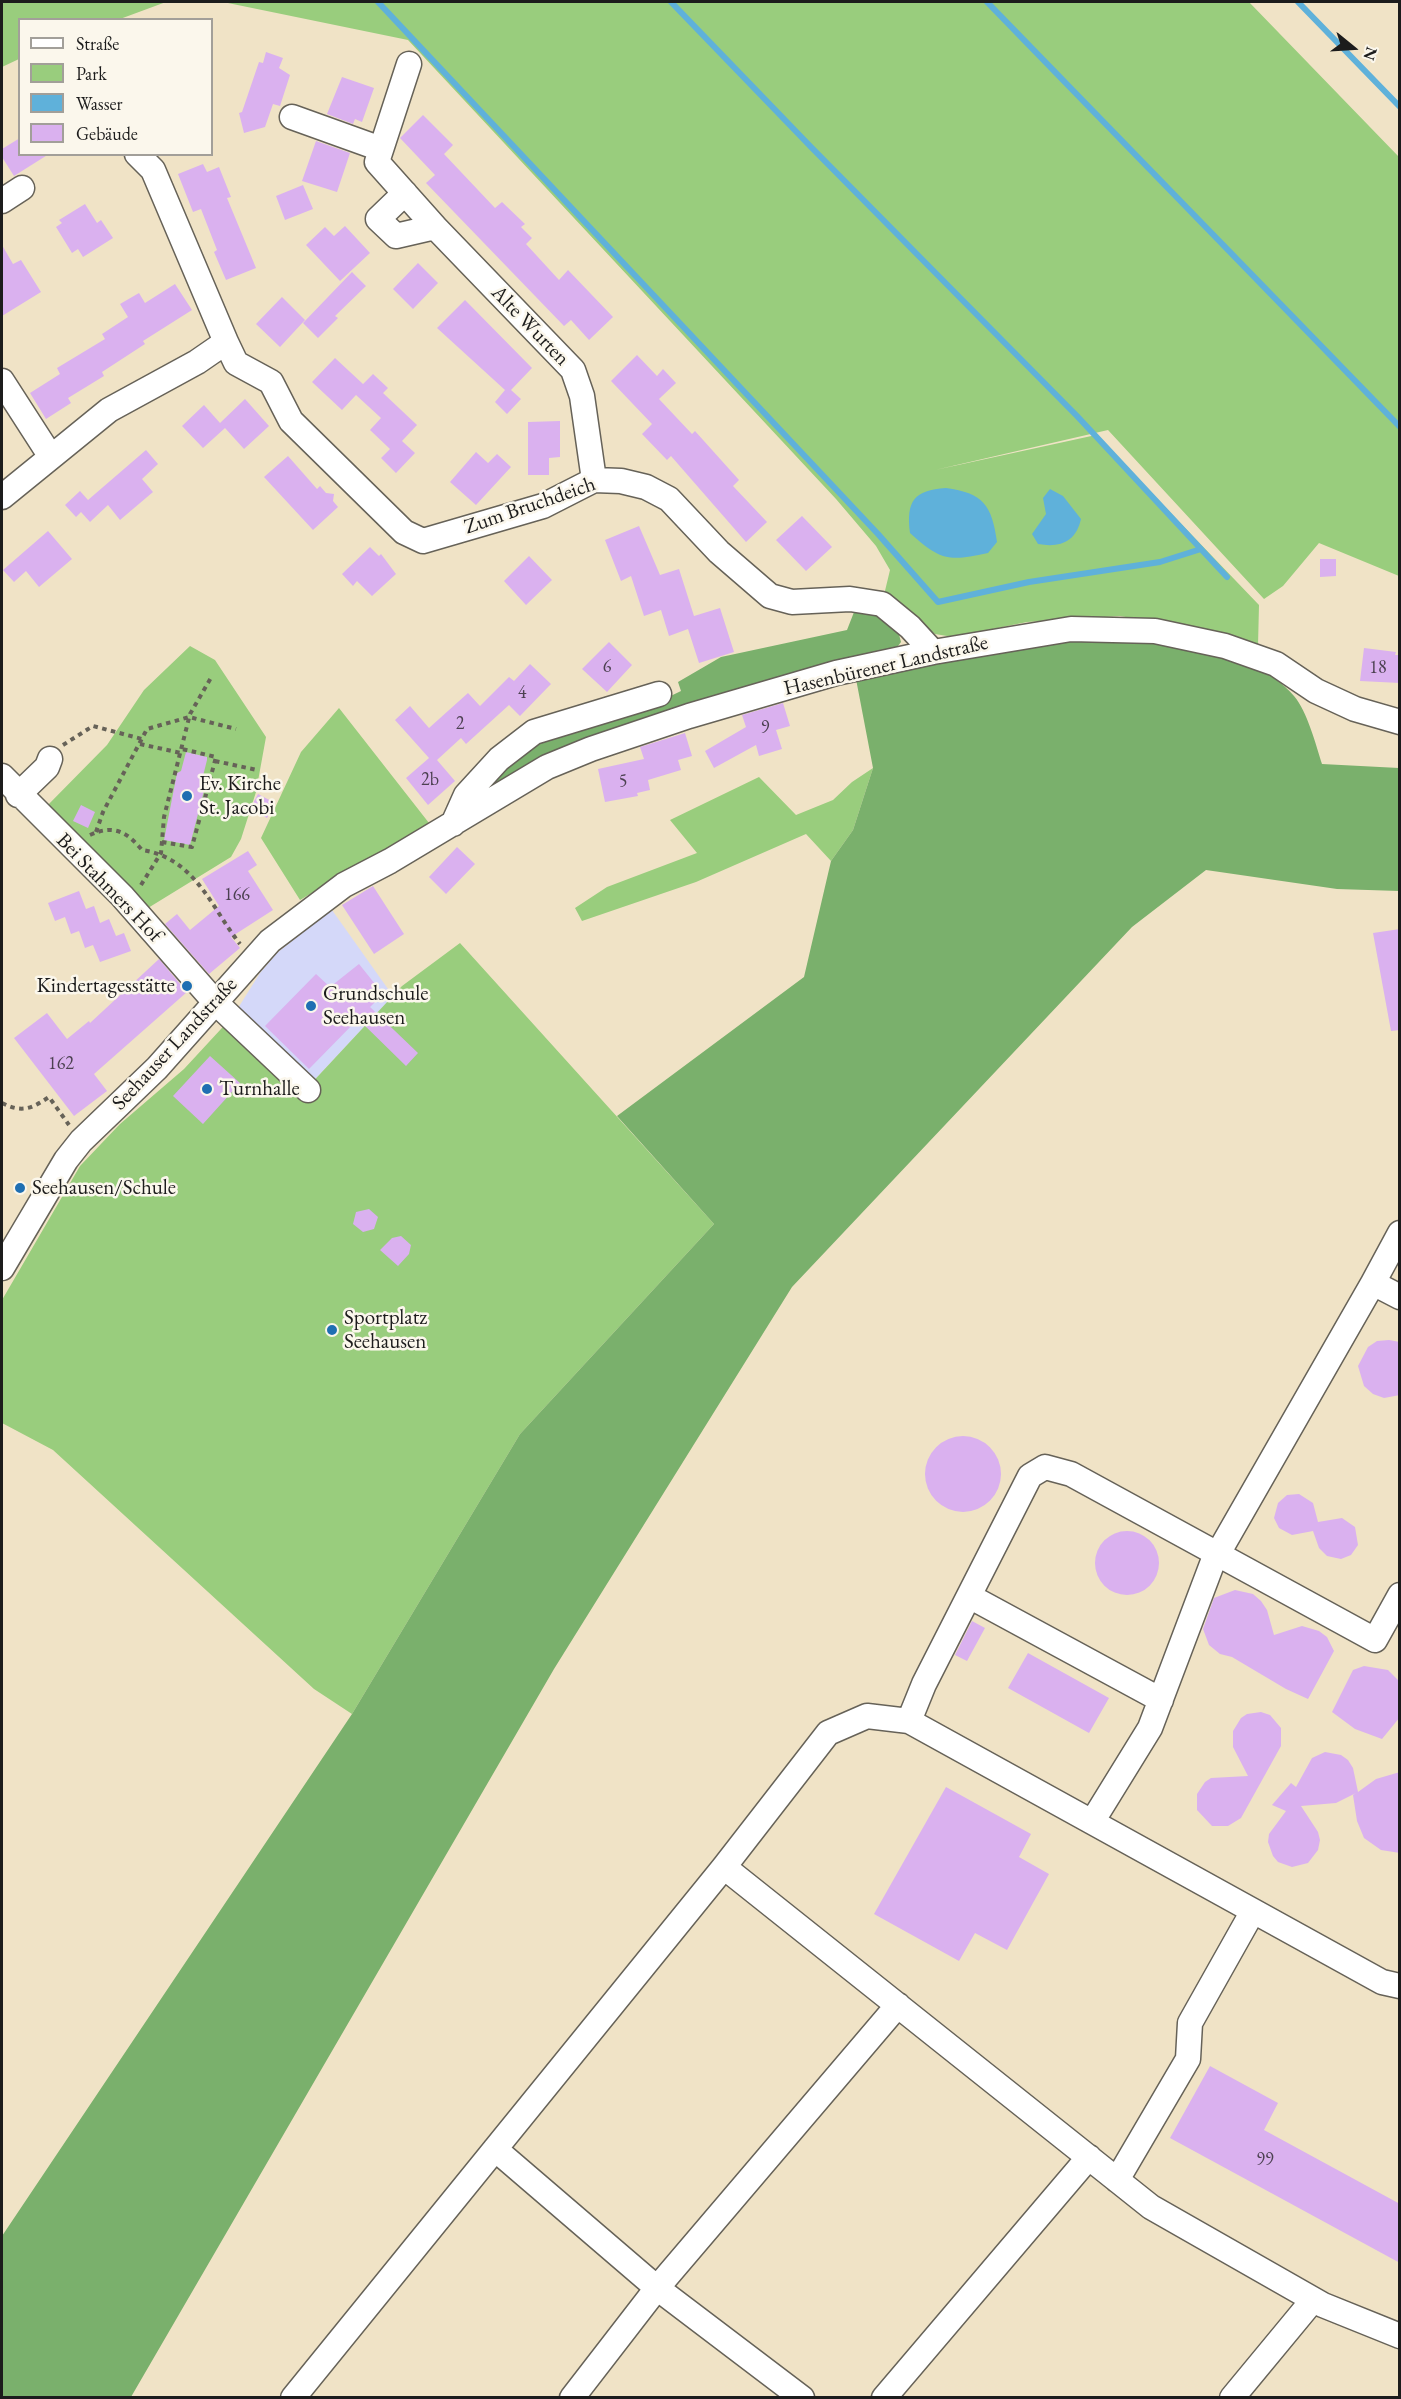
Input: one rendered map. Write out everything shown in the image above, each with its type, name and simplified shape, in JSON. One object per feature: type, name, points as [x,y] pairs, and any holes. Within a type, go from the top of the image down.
[{"type":"street","points":[[292,117],[381,149],[409,64]]},
{"type":"street","name":"Alte Wurten","points":[[381,149],[377,162],[573,370],[582,396],[594,480]]},
{"type":"street","name":"Zum Bruchdeich","points":[[138,156],[153,170],[236,363],[271,382],[291,420],[404,532],[423,541],[543,506],[594,480],[621,481],[646,487],[669,499],[719,552],[770,596],[792,602],[850,599],[882,604],[910,627],[933,652]]},
{"type":"street","points":[[2,201],[22,188]]},
{"type":"street","points":[[405,193],[378,219],[396,236],[435,226]]},
{"type":"street","points":[[2,497],[109,410],[197,362],[226,342]]},
{"type":"street","points":[[2,381],[51,457]]},
{"type":"street","name":"Hasenbürener Landstraße","points":[[390,861],[547,767],[591,749],[688,716],[836,673],[933,652],[1071,629],[1155,631],[1225,646],[1276,664],[1316,691],[1355,709],[1400,722]]},
{"type":"street","points":[[453,824],[466,795],[499,759],[534,732],[659,694]]},
{"type":"street","points":[[18,795],[47,767],[50,759]]},
{"type":"street","name":"Bei Stahmers Hof","points":[[2,776],[18,795],[128,903],[214,1002],[308,1090]]},
{"type":"street","name":"Seehauser Landstraße","points":[[2,1268],[37,1206],[81,1141],[157,1068],[252,959],[270,941],[344,885],[390,861]]},
{"type":"street","points":[[1092,1822],[1150,1728],[1217,1556],[1400,1233]]},
{"type":"street","points":[[1372,1283],[1400,1297]]},
{"type":"street","points":[[909,1721],[924,1684],[1030,1476],[1045,1467],[1071,1474],[1217,1556],[1375,1640],[1400,1595]]},
{"type":"street","points":[[969,1596],[1161,1701]]},
{"type":"street","points":[[293,2397],[724,1868],[828,1733],[867,1716],[909,1721],[1382,1982],[1400,1986]]},
{"type":"street","points":[[724,1868],[1150,2207],[1313,2300],[1400,2336]]},
{"type":"street","points":[[1117,2180],[1188,2059],[1190,2023],[1253,1911]]},
{"type":"street","points":[[572,2397],[657,2288],[898,2005]]},
{"type":"street","points":[[495,2149],[657,2288],[802,2397]]},
{"type":"street","points":[[884,2397],[1089,2157]]},
{"type":"street","points":[[1232,2397],[1313,2300]]},
{"type":"path","points":[[128,903],[161,853],[164,817],[189,717],[212,676]]},
{"type":"path","points":[[96,832],[103,812],[147,729],[189,717],[236,729]]},
{"type":"path","points":[[50,759],[66,741],[93,726],[141,742],[216,757],[192,847],[162,842]]},
{"type":"path","points":[[215,761],[257,770]]},
{"type":"path","points":[[69,845],[102,829],[129,834],[142,850],[161,853],[193,877],[203,888],[252,959]]},
{"type":"path","points":[[2,1103],[12,1108],[31,1109],[49,1097],[81,1141]]},
{"type":"shaded area","name":"Grundschule Seehausen","points":[[332,910],[393,996],[307,1088],[233,1016],[260,973],[278,952]]},
{"type":"green space","points":[[2,2],[166,2],[123,18],[18,18],[18,59],[2,67]]},
{"type":"green space","points":[[223,2],[1249,2],[1399,157],[1399,576],[1319,543],[1283,586],[1264,599],[1108,430],[935,470],[1096,435],[1259,605],[1258,646],[1183,627],[1120,616],[1027,622],[953,637],[935,634],[884,595],[890,570],[876,546],[836,499],[408,40]]},
{"type":"green space","points":[[856,607],[896,623],[901,642],[892,654],[479,802],[480,790],[537,740],[654,704],[681,691],[678,682],[721,657],[847,630]]},
{"type":"green space","points":[[1100,637],[1204,650],[1254,666],[1276,679],[1299,702],[1311,728],[1322,764],[1399,768],[1399,891],[1337,889],[1206,870],[1132,927],[792,1287],[554,1669],[131,2397],[2,2398],[2,2236],[352,1714],[520,1434],[714,1224],[617,1116],[804,977],[831,861],[853,830],[873,768],[856,679],[932,663]]},
{"type":"green space","points":[[190,646],[215,660],[266,737],[256,792],[241,839],[231,857],[148,908],[44,809],[107,745],[144,690]]},
{"type":"green space","points":[[339,708],[429,823],[300,900],[261,838],[301,752]]},
{"type":"green space","points":[[873,768],[853,830],[831,861],[806,834],[696,882],[582,921],[575,908],[607,887],[697,853],[670,820],[759,777],[796,815],[833,800],[852,782]]},
{"type":"green space","name":"Sportplatz Seehausen","points":[[460,943],[714,1224],[520,1434],[352,1714],[314,1689],[53,1450],[2,1423],[2,1300],[80,1166],[120,1124],[184,1069],[233,1016],[307,1088],[402,986]]},
{"type":"water","points":[[946,488],[969,493],[984,503],[992,519],[997,542],[988,553],[954,558],[945,557],[929,549],[910,533],[909,513],[914,499],[926,491]]},
{"type":"water","points":[[1050,489],[1063,496],[1081,519],[1079,527],[1066,542],[1053,545],[1038,544],[1032,534],[1046,514],[1043,498]]},
{"type":"building","points":[[266,52],[283,58],[279,68],[290,75],[280,106],[273,104],[265,127],[244,133],[239,113],[242,112],[259,62],[263,63]]},
{"type":"building","points":[[342,77],[374,88],[362,122],[355,119],[353,124],[327,114]]},
{"type":"building","points":[[423,115],[453,145],[444,154],[495,208],[502,202],[525,224],[521,227],[532,238],[526,244],[559,280],[568,270],[613,317],[589,340],[571,320],[564,326],[426,183],[435,175],[400,138]]},
{"type":"building","points":[[18,139],[18,156],[46,156],[14,176],[2,157],[2,149]]},
{"type":"building","points":[[316,141],[350,153],[337,192],[302,181]]},
{"type":"building","points":[[203,164],[207,172],[219,167],[231,197],[227,198],[256,268],[226,280],[214,252],[217,250],[201,209],[193,212],[178,174]]},
{"type":"building","points":[[303,185],[313,209],[285,220],[276,196]]},
{"type":"building","points":[[85,204],[97,223],[101,220],[113,238],[83,257],[78,249],[72,253],[56,227],[62,223],[59,220]]},
{"type":"building","points":[[345,226],[370,253],[340,281],[306,245],[325,227],[334,236]]},
{"type":"building","points":[[2,245],[13,264],[21,260],[41,292],[2,316]]},
{"type":"building","points":[[418,263],[438,283],[413,309],[393,289]]},
{"type":"building","points":[[352,272],[366,286],[335,316],[338,318],[318,338],[303,323]]},
{"type":"building","points":[[175,284],[192,310],[143,341],[145,344],[102,372],[104,376],[68,398],[71,403],[46,419],[30,393],[60,374],[57,368],[105,339],[102,334],[128,317],[120,304],[139,293],[145,303]]},
{"type":"building","points":[[282,297],[305,320],[280,347],[256,324]]},
{"type":"building","points":[[465,300],[532,368],[511,390],[521,399],[507,414],[495,402],[505,390],[437,328]]},
{"type":"building","points":[[637,355],[657,376],[663,369],[676,383],[659,399],[692,434],[695,431],[739,480],[733,486],[767,522],[746,542],[671,456],[667,460],[642,434],[652,424],[611,381]]},
{"type":"building","points":[[335,358],[363,384],[373,374],[388,388],[383,393],[417,425],[402,441],[415,453],[396,473],[381,458],[390,449],[370,430],[381,418],[356,395],[342,410],[312,382]]},
{"type":"building","points":[[245,399],[269,426],[244,449],[225,428],[203,448],[182,426],[204,405],[220,423]]},
{"type":"building","points":[[560,421],[560,457],[549,458],[549,475],[528,475],[528,422]]},
{"type":"building","points":[[146,450],[158,464],[142,479],[153,492],[120,520],[108,505],[90,522],[81,512],[76,517],[65,505],[80,491],[88,500]]},
{"type":"building","points":[[476,452],[488,463],[497,454],[511,467],[476,505],[450,482]]},
{"type":"building","points":[[288,456],[317,489],[320,486],[326,493],[334,494],[333,501],[338,507],[313,530],[264,477]]},
{"type":"building","points":[[802,516],[832,547],[806,571],[776,540]]},
{"type":"building","points":[[639,526],[660,575],[679,569],[694,616],[720,608],[734,652],[699,663],[688,629],[669,636],[661,610],[644,616],[631,576],[621,581],[605,540]]},
{"type":"building","points":[[48,531],[72,559],[39,587],[26,571],[14,582],[3,570]]},
{"type":"building","points":[[370,547],[379,556],[381,554],[396,574],[372,596],[357,581],[353,586],[342,574]]},
{"type":"building","points":[[529,556],[552,580],[526,605],[504,581]]},
{"type":"building","points":[[1320,559],[1336,559],[1336,576],[1320,577]]},
{"type":"building","points":[[609,642],[632,665],[607,692],[582,669]]},
{"type":"building","points":[[1364,648],[1396,652],[1395,655],[1400,655],[1400,683],[1360,681]]},
{"type":"building","points":[[530,664],[551,684],[520,716],[509,705],[466,744],[461,738],[437,760],[455,781],[428,805],[406,778],[429,758],[395,720],[410,706],[429,728],[468,693],[480,706],[509,677],[514,681]]},
{"type":"building","points":[[783,703],[790,726],[776,730],[782,749],[759,756],[756,745],[714,768],[705,751],[746,727],[742,715]]},
{"type":"building","points":[[685,733],[692,756],[678,760],[681,770],[648,780],[650,790],[637,793],[638,796],[605,802],[598,769],[644,759],[640,747]]},
{"type":"building","name":"Ev. Kirche St. Jacobi","points":[[186,752],[207,757],[203,776],[207,779],[190,845],[164,840],[177,773],[181,771]]},
{"type":"building","points":[[258,794],[275,803],[267,818],[250,809]]},
{"type":"building","points":[[81,805],[95,812],[88,828],[73,821]]},
{"type":"building","points":[[457,847],[475,864],[446,894],[429,877]]},
{"type":"building","points":[[248,851],[257,865],[248,871],[273,910],[231,937],[240,948],[209,974],[165,924],[177,914],[190,930],[219,906],[202,879]]},
{"type":"building","points":[[373,886],[404,934],[374,954],[342,905]]},
{"type":"building","points":[[79,891],[86,909],[94,906],[100,923],[109,919],[116,936],[124,933],[131,951],[100,962],[93,945],[85,948],[79,931],[71,934],[65,917],[55,921],[48,903]]},
{"type":"building","points":[[1400,929],[1400,1030],[1391,1031],[1373,933]]},
{"type":"building","points":[[159,959],[187,992],[94,1074],[107,1091],[74,1116],[14,1038],[47,1013],[67,1039],[89,1021],[90,1023]]},
{"type":"building","points":[[359,964],[383,994],[370,1007],[418,1053],[406,1066],[358,1019],[309,1069],[265,1026],[316,974],[330,987]]},
{"type":"building","name":"Turnhalle","points":[[210,1056],[240,1083],[203,1124],[173,1096]]},
{"type":"building","points":[[369,1209],[378,1217],[374,1229],[363,1232],[353,1224],[356,1212]]},
{"type":"building","points":[[401,1236],[411,1245],[409,1254],[398,1266],[380,1250],[392,1238]]},
{"type":"building","points":[[1377,1341],[1400,1342],[1400,1395],[1384,1398],[1373,1394],[1364,1386],[1358,1366],[1368,1347]]},
{"type":"building","points":[[963,1436],[978,1439],[990,1447],[998,1459],[1001,1474],[998,1489],[990,1501],[978,1509],[963,1512],[948,1509],[936,1501],[928,1489],[925,1474],[928,1459],[936,1447],[948,1439]]},
{"type":"building","points":[[1299,1494],[1313,1503],[1318,1522],[1342,1518],[1355,1527],[1358,1545],[1351,1555],[1341,1559],[1327,1556],[1319,1548],[1313,1531],[1292,1535],[1279,1528],[1274,1518],[1278,1503],[1287,1495]]},
{"type":"building","points":[[1121,1531],[1133,1531],[1150,1540],[1157,1551],[1159,1563],[1157,1575],[1150,1586],[1133,1595],[1121,1595],[1109,1590],[1100,1581],[1095,1569],[1095,1557],[1100,1545],[1109,1536]]},
{"type":"building","points":[[1235,1590],[1253,1594],[1261,1601],[1267,1610],[1274,1635],[1302,1626],[1319,1631],[1327,1637],[1334,1651],[1308,1699],[1286,1689],[1232,1657],[1220,1654],[1209,1645],[1203,1629],[1214,1598]]},
{"type":"building","points":[[972,1621],[985,1628],[967,1661],[955,1655]]},
{"type":"building","points":[[1028,1653],[1109,1698],[1089,1733],[1008,1688]]},
{"type":"building","points":[[1364,1666],[1388,1670],[1400,1682],[1400,1717],[1382,1739],[1355,1729],[1332,1712],[1353,1670]]},
{"type":"building","points":[[1261,1712],[1270,1715],[1281,1728],[1281,1746],[1241,1818],[1228,1826],[1212,1826],[1197,1810],[1197,1794],[1205,1782],[1211,1778],[1248,1776],[1233,1747],[1233,1731],[1241,1718],[1247,1714]]},
{"type":"building","points":[[1325,1752],[1341,1755],[1348,1760],[1353,1768],[1358,1792],[1376,1779],[1400,1772],[1400,1853],[1381,1850],[1364,1838],[1357,1821],[1353,1795],[1356,1793],[1336,1803],[1301,1806],[1318,1832],[1320,1840],[1318,1850],[1308,1863],[1292,1867],[1278,1862],[1273,1856],[1268,1842],[1269,1834],[1286,1811],[1272,1805],[1291,1783],[1296,1787],[1312,1758]]},
{"type":"building","points":[[946,1787],[1031,1834],[1019,1857],[1049,1874],[1007,1950],[975,1933],[959,1961],[874,1914]]},
{"type":"building","points":[[1210,2066],[1278,2103],[1264,2130],[1400,2204],[1400,2263],[1170,2138]]},
{"type":"waterway","points":[[378,2],[878,534],[938,602],[1029,582],[1160,562],[1201,549]]},
{"type":"waterway","points":[[671,2],[1077,416],[1227,577]]},
{"type":"waterway","points":[[987,2],[1400,427]]},
{"type":"waterway","points":[[1298,2],[1400,107]]},
{"type":"place","name":"Ev. Kirche St. Jacobi","points":[[187,796]]},
{"type":"place","name":"Kindertagesstätte","points":[[187,986]]},
{"type":"place","name":"Grundschule Seehausen","points":[[311,1006]]},
{"type":"place","name":"Turnhalle","points":[[207,1089]]},
{"type":"place","name":"Seehausen/Schule","points":[[20,1188]]},
{"type":"place","name":"Sportplatz Seehausen","points":[[332,1330]]}]
